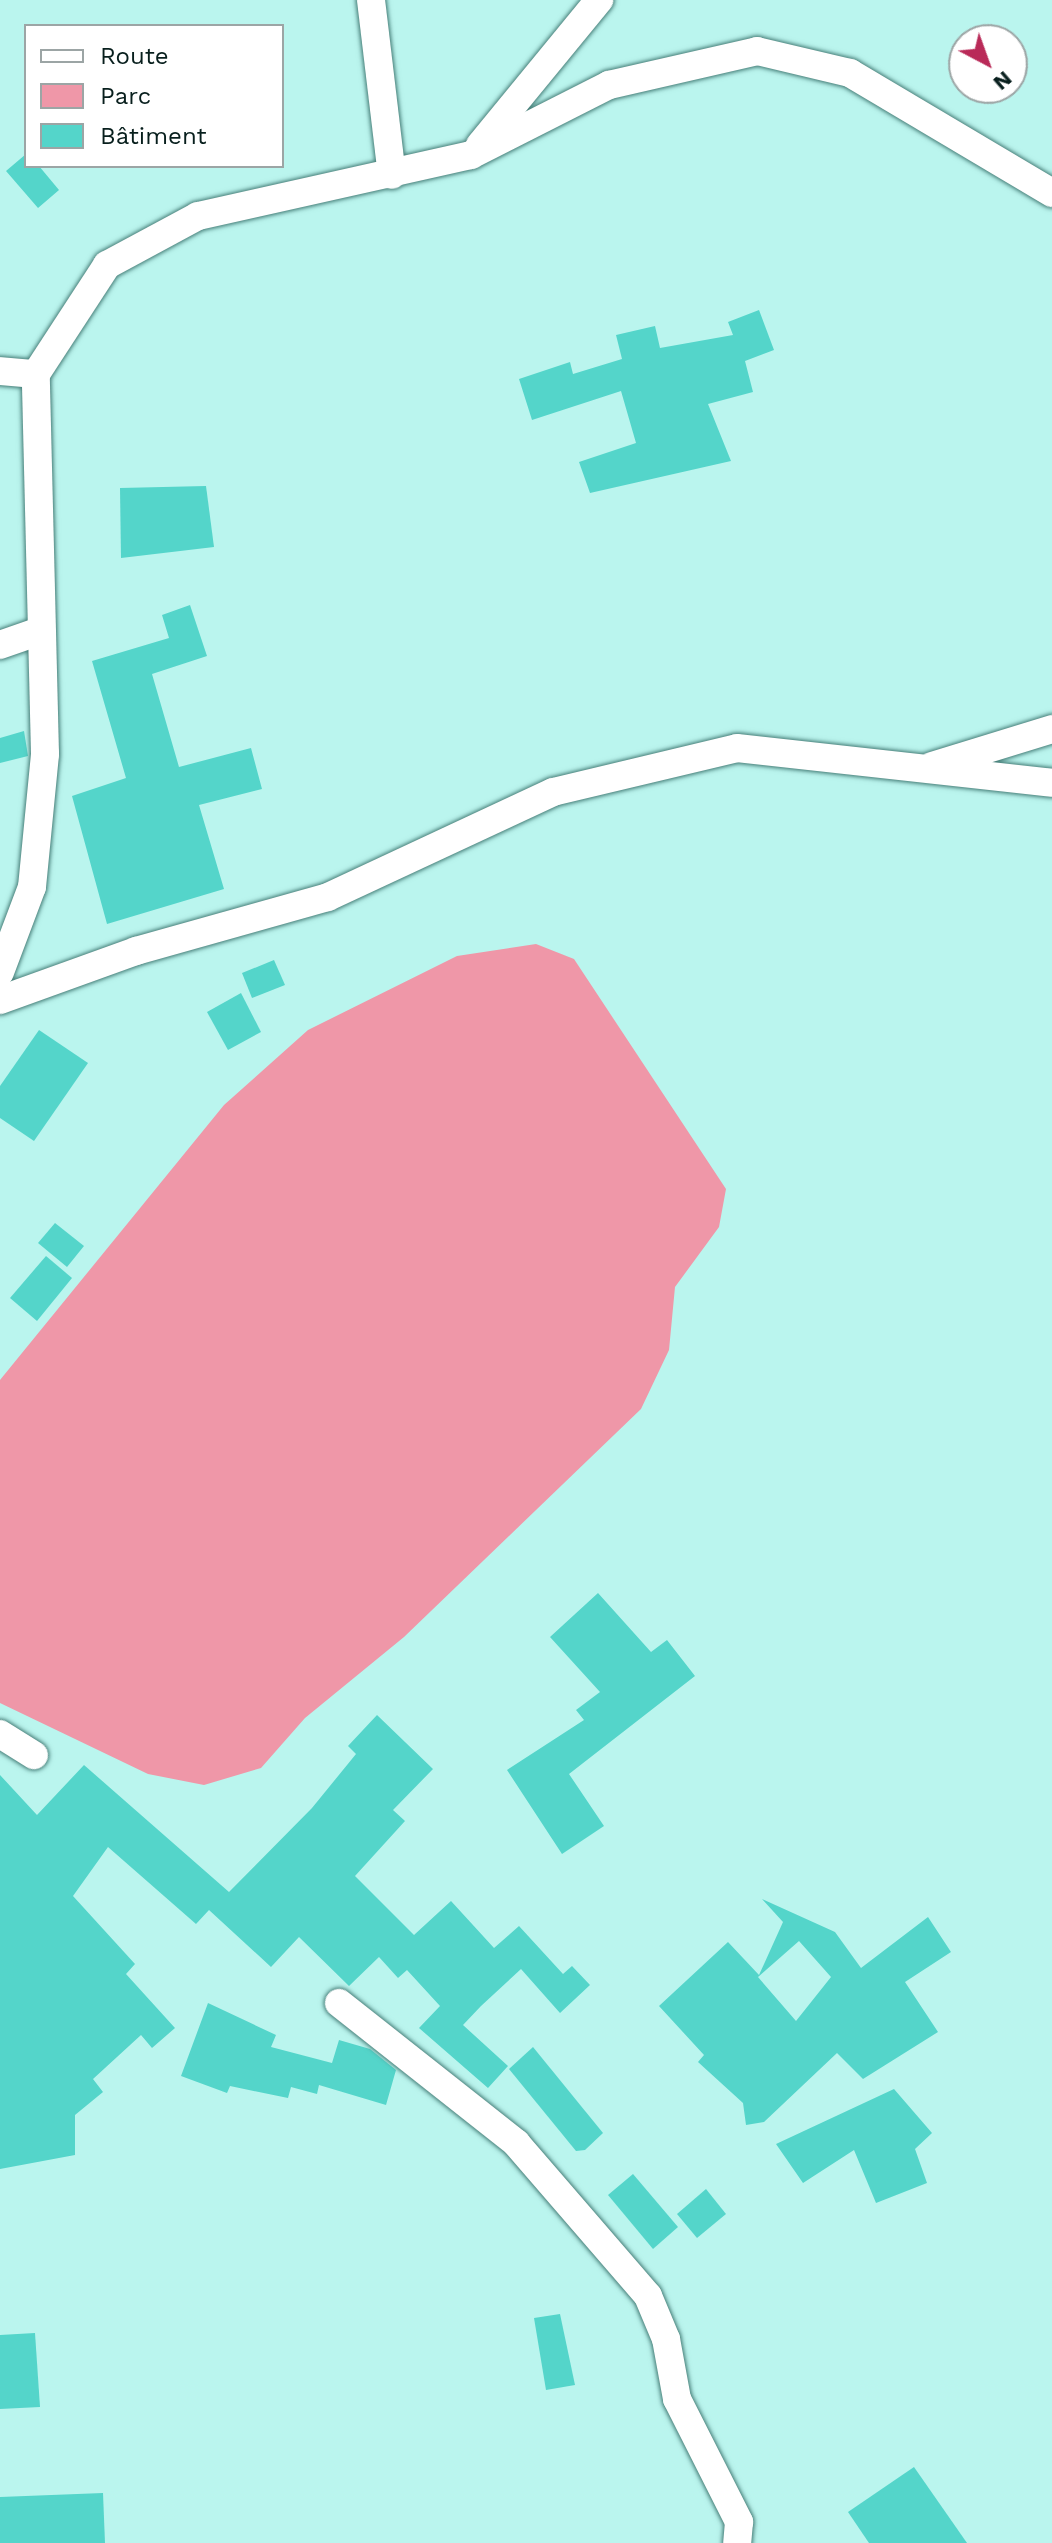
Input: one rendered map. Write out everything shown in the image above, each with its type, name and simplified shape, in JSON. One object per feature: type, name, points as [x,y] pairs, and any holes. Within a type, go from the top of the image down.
[{"type":"street","points":[[371,0],[392,175]]},
{"type":"street","points":[[471,155],[599,0]]},
{"type":"street","points":[[0,972],[32,887],[45,754],[36,374],[107,265],[198,216],[471,155],[609,85],[757,51],[850,73],[1052,193]]},
{"type":"street","points":[[0,371],[36,374]]},
{"type":"street","points":[[0,645],[40,631]]},
{"type":"street","points":[[920,769],[1052,729]]},
{"type":"street","points":[[0,1000],[136,951],[328,897],[553,792],[737,748],[1052,783]]},
{"type":"street","points":[[0,1734],[34,1755]]},
{"type":"street","points":[[339,2003],[516,2143],[648,2296],[666,2339],[677,2399],[739,2522],[737,2543]]},
{"type":"green space","points":[[536,944],[574,959],[726,1189],[719,1227],[675,1287],[669,1350],[641,1409],[404,1637],[305,1718],[261,1768],[204,1785],[148,1774],[0,1703],[0,1380],[224,1105],[308,1030],[457,956]]},
{"type":"building","points":[[24,156],[24,168],[41,168],[59,190],[38,208],[6,171]]},
{"type":"building","points":[[759,310],[774,350],[745,361],[753,392],[708,404],[731,461],[590,493],[579,462],[636,443],[621,391],[532,420],[519,379],[570,362],[573,374],[622,359],[616,335],[655,326],[660,348],[733,335],[728,322]]},
{"type":"building","points":[[206,486],[214,547],[121,558],[120,488]]},
{"type":"building","points":[[190,605],[207,656],[152,674],[179,767],[251,748],[262,789],[199,805],[224,889],[107,924],[72,796],[126,778],[92,661],[169,638],[162,615]]},
{"type":"building","points":[[24,731],[28,756],[0,763],[0,738]]},
{"type":"building","points":[[274,960],[285,985],[252,998],[242,973]]},
{"type":"building","points":[[241,993],[261,1032],[228,1050],[207,1012]]},
{"type":"building","points":[[39,1030],[88,1063],[34,1141],[0,1118],[0,1086]]},
{"type":"building","points":[[55,1223],[84,1246],[67,1267],[38,1243]]},
{"type":"building","points":[[46,1256],[72,1278],[37,1321],[10,1298]]},
{"type":"building","points":[[598,1593],[651,1652],[667,1640],[695,1676],[569,1774],[604,1826],[562,1854],[507,1770],[584,1720],[576,1710],[600,1692],[550,1637]]},
{"type":"building","points":[[377,1715],[433,1769],[393,1810],[405,1821],[355,1876],[414,1935],[451,1901],[494,1948],[519,1926],[563,1974],[572,1966],[590,1985],[560,2013],[521,1969],[481,2006],[463,2025],[508,2066],[488,2088],[419,2028],[440,2006],[407,1970],[398,1978],[379,1957],[349,1986],[299,1937],[271,1967],[209,1910],[196,1924],[108,1847],[73,1896],[135,1964],[126,1974],[175,2028],[152,2048],[141,2035],[93,2079],[103,2092],[75,2115],[75,2155],[0,2169],[0,1775],[37,1815],[84,1765],[229,1892],[312,1808],[356,1754],[348,1746]]},
{"type":"building","points":[[762,1899],[835,1932],[861,1968],[928,1917],[951,1952],[905,1982],[938,2032],[863,2079],[837,2053],[764,2122],[746,2125],[743,2103],[698,2062],[704,2055],[659,2006],[728,1942],[759,1975],[783,1922]],"holes":[[[799,1941],[831,1977],[796,2021],[758,1977]]]},
{"type":"building","points":[[208,2003],[276,2035],[271,2047],[332,2063],[339,2040],[370,2049],[396,2070],[386,2105],[319,2085],[317,2094],[291,2087],[288,2098],[230,2086],[227,2093],[181,2076]]},
{"type":"building","points":[[533,2047],[603,2133],[585,2150],[576,2151],[509,2069]]},
{"type":"building","points":[[894,2089],[932,2133],[915,2149],[927,2183],[876,2203],[854,2150],[803,2183],[776,2144]]},
{"type":"building","points":[[633,2174],[678,2227],[653,2249],[608,2195]]},
{"type":"building","points":[[706,2189],[726,2214],[697,2238],[677,2214]]},
{"type":"building","points":[[560,2314],[575,2385],[546,2390],[534,2318]]},
{"type":"building","points":[[35,2333],[40,2407],[0,2409],[0,2335]]},
{"type":"building","points":[[914,2467],[967,2543],[869,2543],[848,2512]]},
{"type":"building","points":[[103,2493],[105,2543],[0,2543],[0,2497]]}]
